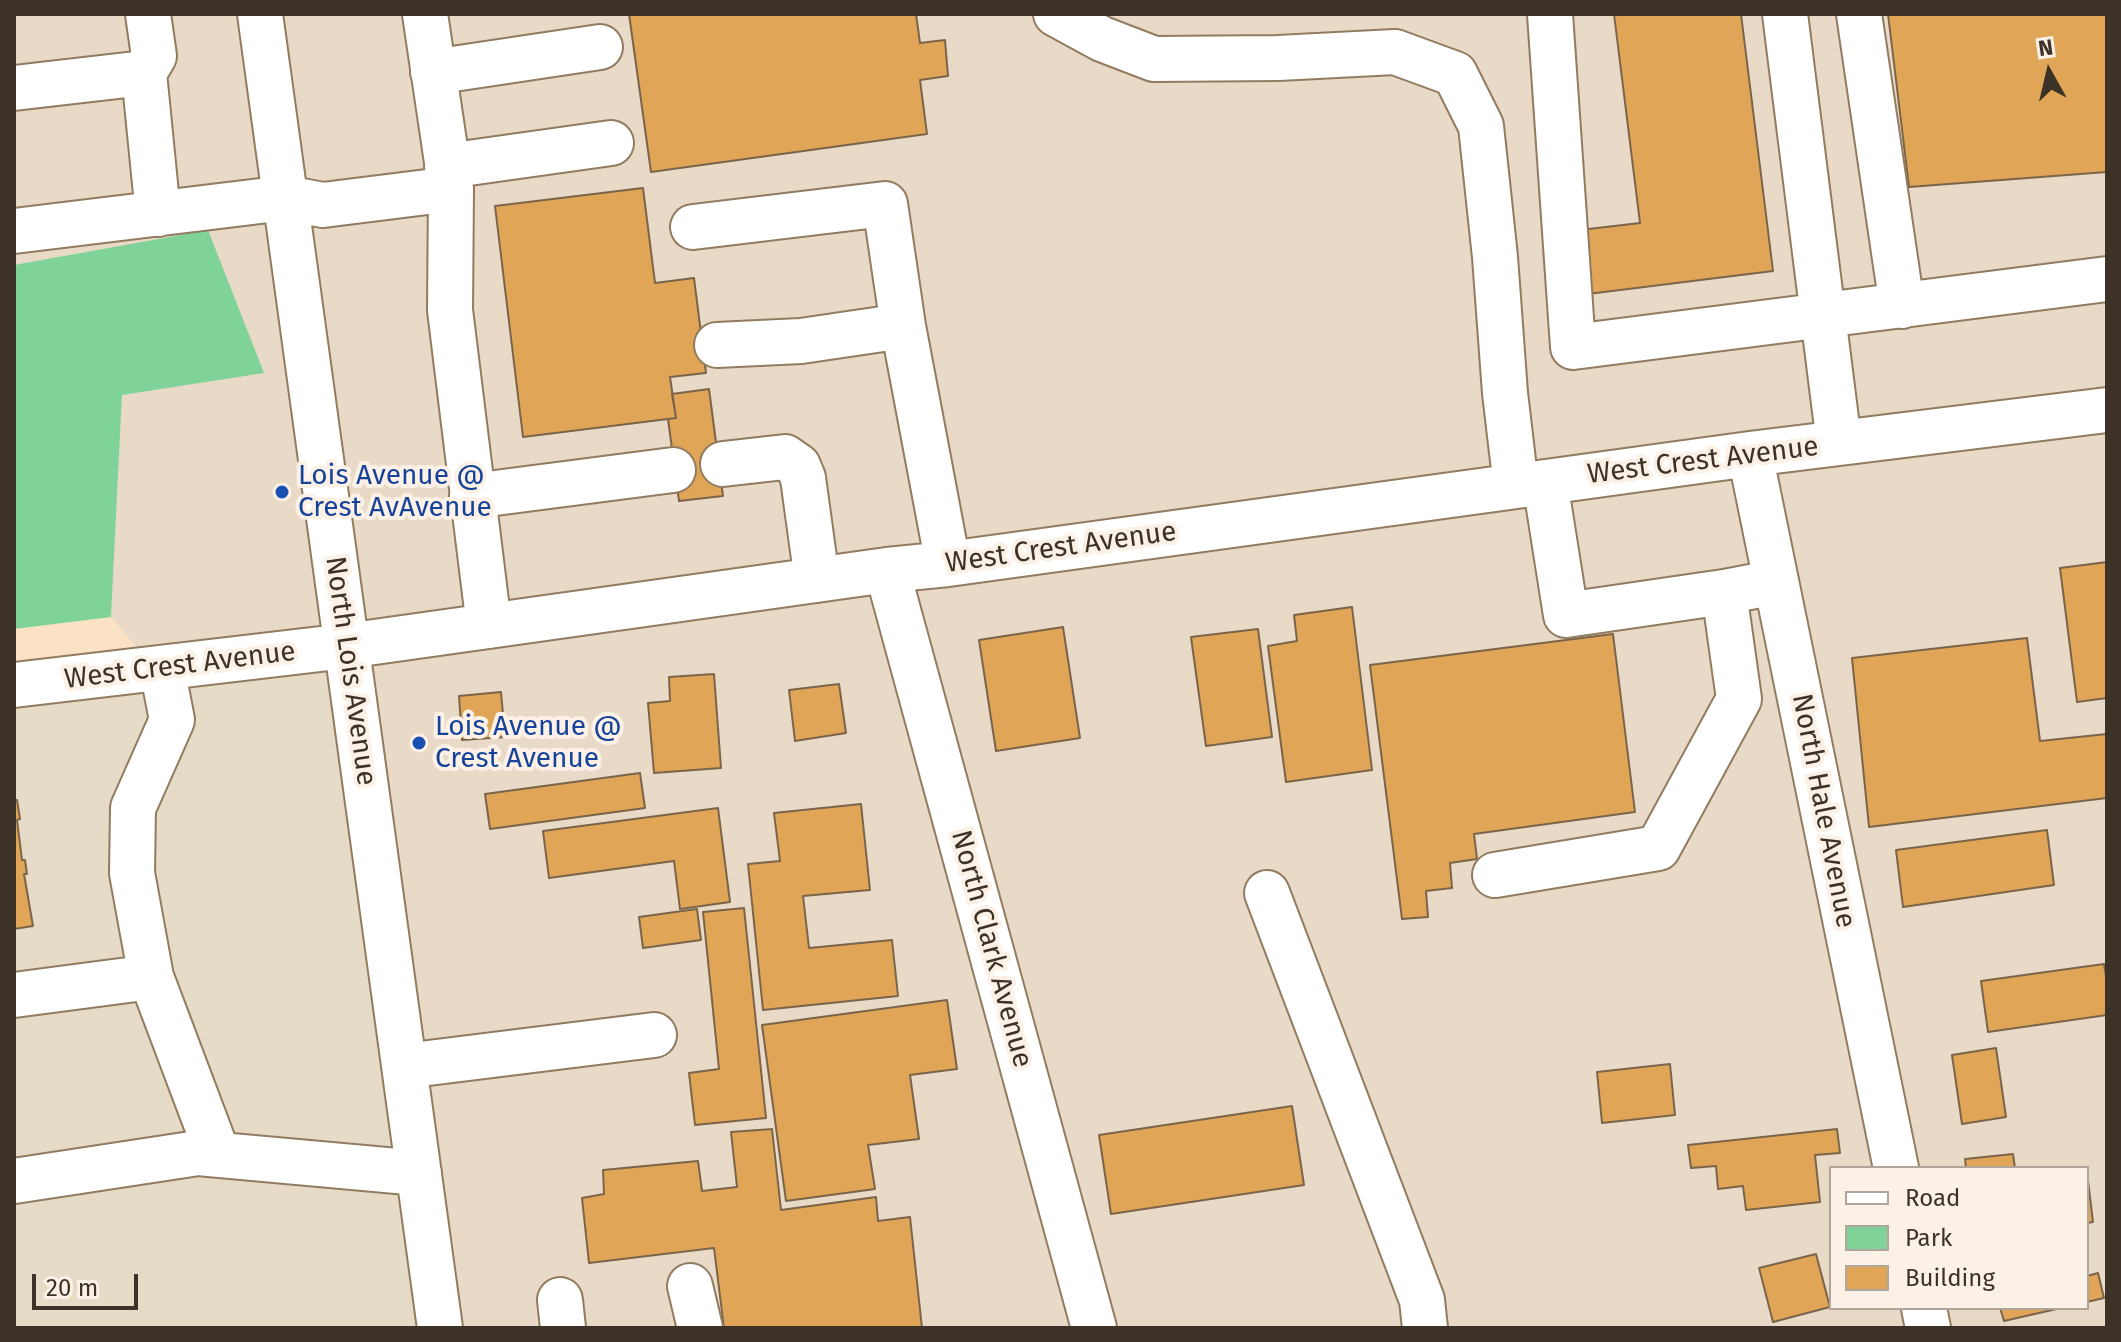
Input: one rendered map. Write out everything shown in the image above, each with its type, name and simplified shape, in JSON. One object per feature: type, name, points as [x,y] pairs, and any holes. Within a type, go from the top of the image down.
[{"type":"street","points":[[148,14],[154,56],[144,73],[158,214]]},
{"type":"street","name":"North Lois Avenue","points":[[260,14],[440,1328]]},
{"type":"street","points":[[425,14],[449,178],[450,310],[489,626]]},
{"type":"street","points":[[1056,14],[1116,27],[1154,59],[1278,58],[1395,52],[1455,74],[1481,126],[1505,393],[1566,615],[1776,582]]},
{"type":"street","points":[[1550,14],[1573,347],[2107,279]]},
{"type":"street","points":[[1785,14],[1839,443]]},
{"type":"street","points":[[1859,14],[1902,306]]},
{"type":"street","points":[[433,72],[600,47]]},
{"type":"street","points":[[14,88],[144,73]]},
{"type":"street","points":[[14,231],[285,198],[323,205],[611,143]]},
{"type":"street","points":[[693,227],[885,204],[903,326],[948,564]]},
{"type":"street","points":[[717,345],[801,341],[903,326]]},
{"type":"street","name":"West Crest Avenue","points":[[14,685],[346,646],[1750,454],[2107,410]]},
{"type":"street","name":"North Hale Avenue","points":[[1750,454],[1896,1166]]},
{"type":"street","points":[[723,464],[785,457],[798,466],[803,478],[817,580]]},
{"type":"street","points":[[472,496],[673,470]]},
{"type":"street","name":"North Clark Avenue","points":[[887,570],[1094,1328]]},
{"type":"street","points":[[1495,875],[1658,848],[1739,699],[1724,592]]},
{"type":"street","points":[[162,668],[172,720],[133,808],[132,873],[151,977],[218,1155]]},
{"type":"street","points":[[1267,893],[1422,1300],[1425,1328]]},
{"type":"street","points":[[14,995],[151,977]]},
{"type":"street","points":[[404,1066],[654,1035]]},
{"type":"street","points":[[14,1181],[198,1153],[419,1173]]},
{"type":"street","points":[[690,1286],[700,1328]]},
{"type":"shaded area","points":[[14,14],[242,14],[325,627],[138,649],[111,617],[122,395],[208,230],[14,265]]},
{"type":"shaded area","points":[[279,14],[2107,14],[2107,389],[1763,430],[899,545],[882,550],[361,623]]},
{"type":"shaded area","points":[[2107,431],[2107,1328],[1947,1328],[1943,1310],[2089,1310],[2089,1166],[1914,1166],[1773,472]]},
{"type":"shaded area","points":[[1736,477],[1877,1166],[1829,1166],[1829,1310],[1905,1310],[1909,1328],[1113,1328],[910,587]]},
{"type":"shaded area","points":[[874,593],[1075,1328],[459,1328],[367,664]]},
{"type":"shaded area","points":[[331,668],[422,1328],[14,1328],[14,706]]},
{"type":"green space","points":[[208,230],[264,373],[122,395],[111,617],[14,629],[14,265]]},
{"type":"building","points":[[629,14],[916,14],[920,43],[945,40],[948,76],[920,80],[927,134],[651,172]]},
{"type":"building","points":[[1614,14],[1741,14],[1773,271],[1588,294],[1580,230],[1640,223]]},
{"type":"building","points":[[1888,14],[2107,14],[2107,172],[1909,187]]},
{"type":"building","points":[[643,188],[655,283],[694,278],[706,373],[670,377],[676,418],[523,437],[495,206]]},
{"type":"building","points":[[709,389],[723,496],[679,501],[668,419],[676,418],[672,394]]},
{"type":"building","points":[[2107,562],[2107,698],[2077,702],[2060,568]]},
{"type":"building","points":[[1352,607],[1372,770],[1286,782],[1268,646],[1297,641],[1294,615]]},
{"type":"building","points":[[1063,627],[1080,738],[996,751],[979,640]]},
{"type":"building","points":[[1258,629],[1272,737],[1206,746],[1191,637]]},
{"type":"building","points":[[1613,634],[1635,812],[1474,834],[1477,859],[1450,863],[1452,888],[1426,891],[1428,917],[1402,919],[1370,665]]},
{"type":"building","points":[[2027,638],[2040,741],[2107,734],[2107,798],[1869,827],[1852,658]]},
{"type":"building","points":[[714,674],[721,768],[654,773],[648,703],[670,701],[669,677]]},
{"type":"building","points":[[839,684],[846,733],[795,741],[789,690]]},
{"type":"building","points":[[501,692],[505,737],[462,740],[459,696]]},
{"type":"building","points":[[640,773],[645,808],[490,829],[485,794]]},
{"type":"building","points":[[14,800],[17,800],[20,819],[17,820],[33,926],[14,929]]},
{"type":"building","points":[[861,804],[870,890],[803,896],[809,948],[892,940],[898,996],[763,1010],[748,864],[780,861],[774,813]]},
{"type":"building","points":[[718,808],[730,902],[680,909],[674,861],[549,878],[543,831]]},
{"type":"building","points":[[2047,830],[2054,885],[1903,907],[1896,850]]},
{"type":"building","points":[[744,908],[766,1118],[695,1125],[689,1073],[719,1069],[703,912]]},
{"type":"building","points":[[697,909],[701,940],[643,948],[639,917]]},
{"type":"building","points":[[2104,964],[2107,1015],[1988,1032],[1981,981]]},
{"type":"building","points":[[947,1000],[957,1069],[910,1075],[919,1139],[868,1145],[875,1189],[786,1201],[762,1025]]},
{"type":"building","points":[[1996,1048],[2006,1117],[1962,1124],[1952,1055]]},
{"type":"building","points":[[1670,1064],[1675,1115],[1602,1123],[1597,1072]]},
{"type":"building","points":[[1292,1106],[1304,1185],[1111,1214],[1099,1135]]},
{"type":"building","points":[[772,1129],[781,1210],[876,1197],[878,1221],[910,1217],[922,1328],[724,1328],[714,1248],[589,1263],[582,1198],[604,1194],[603,1170],[698,1161],[702,1191],[737,1187],[731,1132]]},
{"type":"building","points":[[1837,1129],[1840,1153],[1815,1155],[1820,1202],[1746,1210],[1743,1186],[1718,1189],[1716,1166],[1691,1168],[1688,1145]]},
{"type":"building","points":[[2013,1154],[2015,1166],[1966,1166],[1965,1159]]},
{"type":"building","points":[[2089,1189],[2093,1222],[2089,1223]]},
{"type":"building","points":[[1816,1254],[1829,1307],[1773,1322],[1759,1268]]},
{"type":"building","points":[[2098,1273],[2104,1298],[2089,1302],[2089,1275]]},
{"type":"building","points":[[2001,1310],[2052,1310],[2004,1321]]},
{"type":"place","name":"Lois Avenue @ Crest AvAvenue","points":[[282,492]]},
{"type":"place","name":"Lois Avenue @ Crest Avenue","points":[[419,743]]}]
